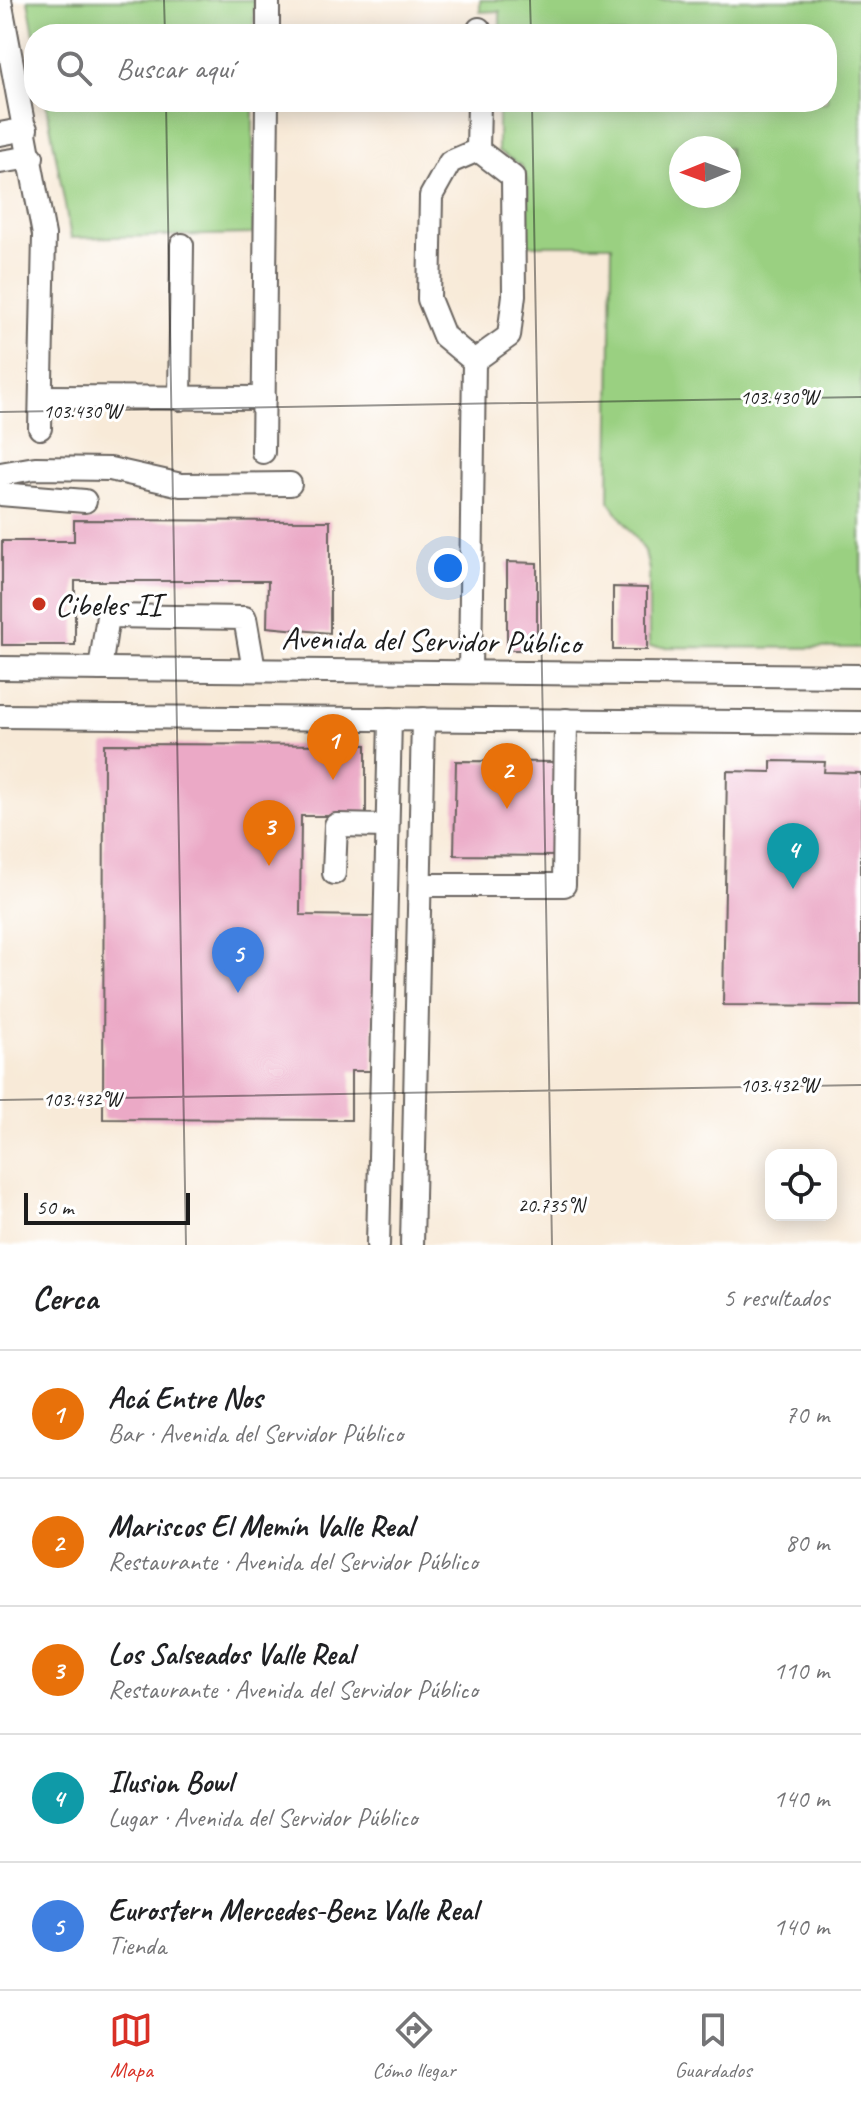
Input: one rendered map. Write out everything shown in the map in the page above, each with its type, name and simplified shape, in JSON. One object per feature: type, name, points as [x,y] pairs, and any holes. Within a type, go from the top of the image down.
[{"type":"street","points":[[0,0],[32,157],[44,235],[40,428]]},
{"type":"street","points":[[268,0],[268,24]]},
{"type":"street","points":[[263,452],[267,112]]},
{"type":"street","points":[[478,150],[479,112]]},
{"type":"street","points":[[0,134],[26,129]]},
{"type":"street","points":[[474,361],[444,336],[429,299],[429,269],[431,196],[450,162],[478,150]]},
{"type":"street","points":[[474,361],[509,336],[514,295],[513,177],[478,150]]},
{"type":"street","points":[[0,162],[32,157]]},
{"type":"street","points":[[180,399],[182,245]]},
{"type":"street","points":[[470,672],[474,361]]},
{"type":"street","points":[[41,397],[264,398]]},
{"type":"street","points":[[32,494],[35,468]]},
{"type":"street","points":[[0,474],[35,468],[110,469],[181,485],[290,484]]},
{"type":"street","points":[[0,494],[32,494],[85,501]]},
{"type":"street","points":[[100,669],[108,616],[245,618],[254,670]]},
{"type":"street","name":"Avenida del Servidor Público","points":[[0,668],[861,676]]},
{"type":"street","points":[[0,716],[861,723]]},
{"type":"street","points":[[378,1245],[390,719]]},
{"type":"street","points":[[412,1245],[423,719]]},
{"type":"street","points":[[420,885],[564,885],[566,720]]},
{"type":"street","points":[[334,873],[336,825],[387,826]]},
{"type":"street","points":[[382,1071],[416,1071]]},
{"type":"green space","points":[[28,0],[254,0],[254,24],[32,24]]},
{"type":"green space","points":[[480,0],[861,0],[861,648],[649,647],[649,570],[645,551],[609,501],[612,245],[528,245],[527,182],[522,166],[498,151],[498,112],[837,112],[837,24],[500,24],[500,11],[480,12]]},
{"type":"green space","points":[[48,112],[253,112],[253,234],[71,238]]},
{"type":"building","name":"Cibeles II","points":[[74,520],[330,521],[330,633],[267,627],[268,581],[75,581],[75,645],[2,645],[2,541],[74,541]]},
{"type":"building","points":[[507,562],[537,563],[537,650],[507,650]]},
{"type":"building","points":[[613,587],[647,588],[647,650],[613,650]]},
{"type":"building","points":[[104,744],[366,745],[366,816],[301,816],[300,915],[374,916],[373,1071],[351,1071],[351,1120],[103,1119]]},
{"type":"building","points":[[456,761],[559,762],[558,856],[454,855]]},
{"type":"building","points":[[771,761],[825,762],[824,772],[861,773],[861,1006],[723,1005],[727,771],[771,772]]},
{"type":"place","name":"Cibeles II","points":[[39,604]]},
{"type":"place","name":"Acá Entre Nos","points":[[333,780]]},
{"type":"place","name":"Mariscos El Memín Valle Real","points":[[507,809]]},
{"type":"place","name":"Los Salseados Valle Real","points":[[269,866]]},
{"type":"place","name":"Ilusion Bowl","points":[[793,889]]},
{"type":"place","name":"Eurostern Mercedes-Benz Valle Real","points":[[238,993]]}]
